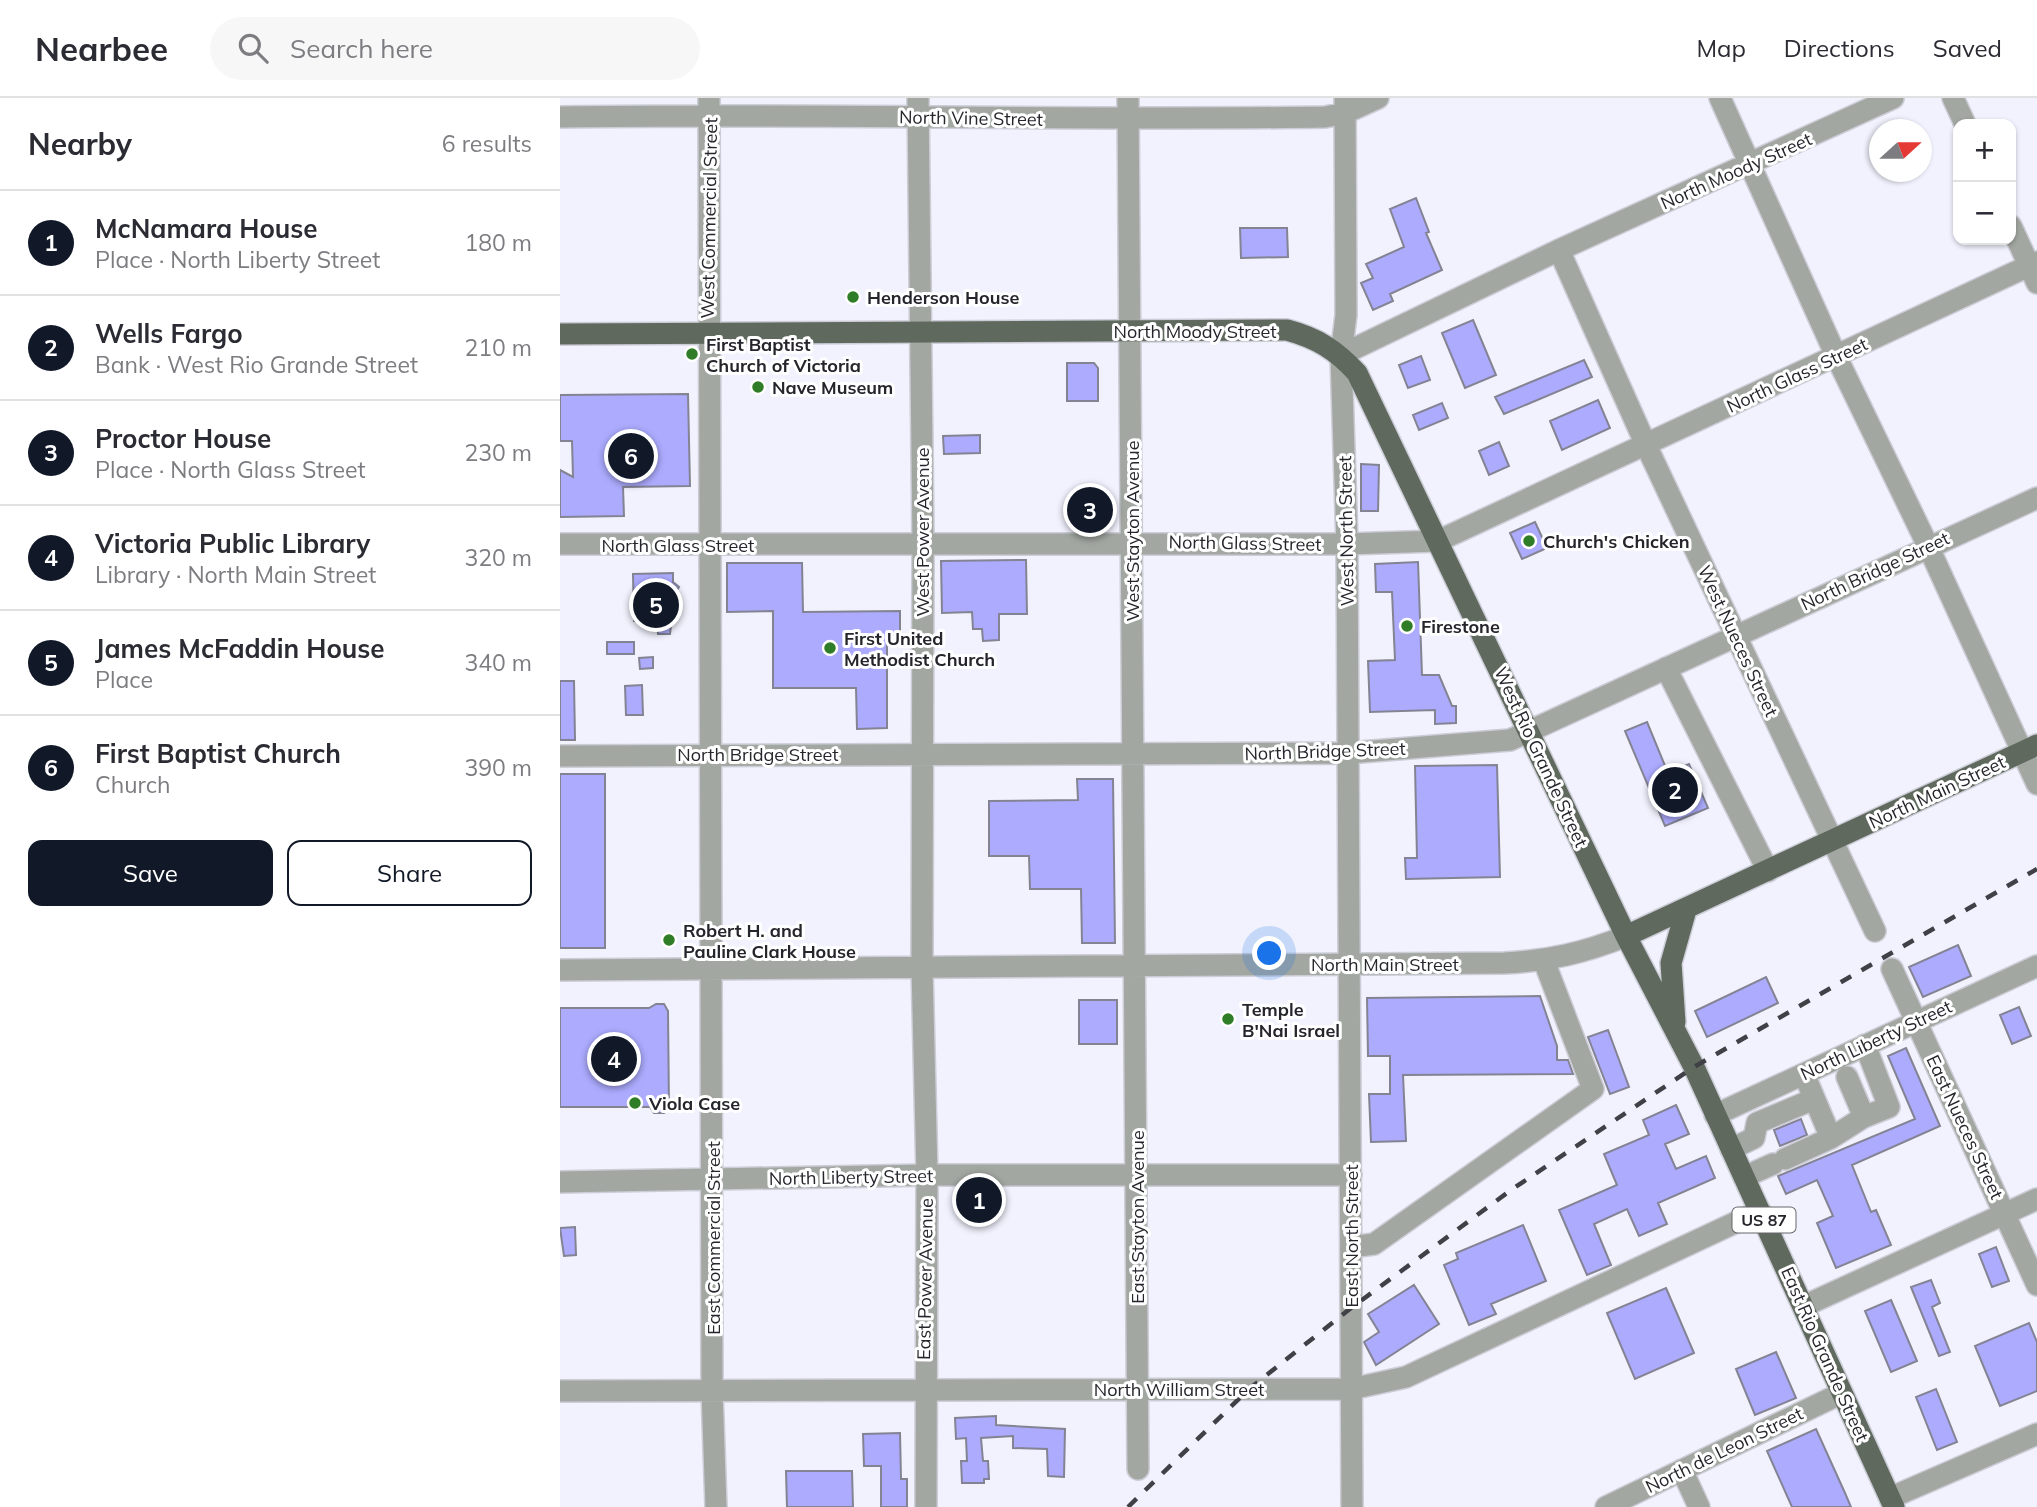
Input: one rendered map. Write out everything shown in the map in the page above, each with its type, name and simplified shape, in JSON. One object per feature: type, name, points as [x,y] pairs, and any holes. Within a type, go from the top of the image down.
[{"type":"main road","name":"North Moody Street","points":[[560,334],[1287,331],[1311,337],[1340,355]]},
{"type":"main road","name":"West Rio Grande Street","points":[[1340,355],[1357,373],[1626,936]]},
{"type":"main road","name":"North Main Street","points":[[1626,936],[2029,748]]},
{"type":"main road","points":[[1675,1031],[1671,963],[1686,910]]},
{"type":"main road","name":"East Rio Grande Street","points":[[1626,936],[1731,1149],[1892,1503]]},
{"type":"street","name":"West Stayton Avenue","points":[[1128,98],[1134,756],[1133,965]]},
{"type":"street","name":"North Vine Street","points":[[560,117],[710,106],[918,108],[1128,120],[1325,117],[1345,106],[1378,98]]},
{"type":"street","points":[[1720,98],[1837,358],[2029,748],[2037,784]]},
{"type":"street","name":"North Moody Street","points":[[1340,355],[1559,250],[1893,98]]},
{"type":"street","points":[[1953,98],[1963,119]]},
{"type":"street","name":"West Commercial Street","points":[[710,106],[708,332],[712,969]]},
{"type":"street","name":"West North Street","points":[[1345,106],[1346,315],[1340,355],[1347,544],[1348,964]]},
{"type":"street","name":"West Power Avenue","points":[[918,108],[923,542],[922,967]]},
{"type":"street","points":[[2016,236],[2034,270]]},
{"type":"street","name":"West Nueces Street","points":[[1559,250],[1646,445],[1831,841]]},
{"type":"street","name":"North Glass Street","points":[[560,544],[1347,544],[1438,541],[2034,270]]},
{"type":"street","name":"North Bridge Street","points":[[560,756],[921,753],[1134,756],[1348,753],[1510,740],[2037,498]]},
{"type":"street","points":[[1666,668],[1768,871]]},
{"type":"street","points":[[1831,841],[1875,930]]},
{"type":"street","name":"North Main Street","points":[[560,970],[1544,961],[1582,954],[1626,936]]},
{"type":"street","points":[[1351,1247],[1374,1244],[1593,1089],[1544,961]]},
{"type":"street","name":"East North Street","points":[[1348,964],[1352,1175],[1352,1507]]},
{"type":"street","name":"East Stayton Avenue","points":[[1133,965],[1138,1469]]},
{"type":"street","name":"North Liberty Street","points":[[1715,1115],[2037,966]]},
{"type":"street","name":"East Power Avenue","points":[[922,967],[926,1175],[926,1507]]},
{"type":"street","name":"East Commercial Street","points":[[712,969],[712,1391],[716,1507]]},
{"type":"street","name":"East Nueces Street","points":[[1892,969],[2037,1285]]},
{"type":"street","points":[[1744,1177],[1831,1138],[1864,1117],[1889,1107],[1865,1045]]},
{"type":"street","points":[[1804,1074],[1831,1138]]},
{"type":"street","points":[[1847,1077],[1864,1117]]},
{"type":"street","points":[[1731,1149],[1754,1138],[1758,1123],[1814,1100]]},
{"type":"street","name":"North Liberty Street","points":[[560,1182],[926,1175],[1352,1175]]},
{"type":"street","points":[[1804,1306],[2037,1199]]},
{"type":"street","name":"North William Street","points":[[560,1391],[1351,1389],[1406,1377],[1760,1211]]},
{"type":"street","name":"North de Leon Street","points":[[1606,1507],[1842,1393]]},
{"type":"street","points":[[1892,1503],[2037,1434]]},
{"type":"street","points":[[1682,1470],[1699,1507]]},
{"type":"building","points":[[1416,198],[1429,232],[1426,233],[1442,270],[1390,294],[1393,301],[1373,310],[1361,283],[1373,278],[1366,264],[1404,247],[1390,209]]},
{"type":"building","points":[[1240,228],[1287,228],[1288,257],[1241,258]]},
{"type":"building","points":[[1473,320],[1496,375],[1465,388],[1442,333]]},
{"type":"building","points":[[1421,356],[1430,380],[1408,388],[1399,365]]},
{"type":"building","points":[[1584,360],[1592,377],[1504,414],[1495,397]]},
{"type":"building","points":[[1067,363],[1094,363],[1098,368],[1098,401],[1067,401]]},
{"type":"building","points":[[688,394],[690,486],[623,487],[624,516],[560,517],[560,470],[573,477],[572,441],[560,441],[560,395]]},
{"type":"building","points":[[1598,400],[1610,428],[1562,450],[1550,421]]},
{"type":"building","points":[[1442,403],[1448,418],[1419,430],[1413,415]]},
{"type":"building","points":[[980,435],[980,453],[944,454],[943,436]]},
{"type":"building","points":[[1499,442],[1509,466],[1489,475],[1479,451]]},
{"type":"building","points":[[1361,464],[1379,465],[1378,511],[1361,511]]},
{"type":"building","name":"Church's Chicken","points":[[1535,522],[1547,548],[1522,559],[1510,533]]},
{"type":"building","points":[[1026,560],[1027,614],[999,614],[999,640],[983,641],[982,629],[973,629],[972,612],[942,613],[941,561]]},
{"type":"building","name":"Firestone","points":[[1418,562],[1422,675],[1439,675],[1452,706],[1456,706],[1456,723],[1435,724],[1435,710],[1370,712],[1368,661],[1395,660],[1392,592],[1376,592],[1375,564]]},
{"type":"building","name":"First United Methodist Church","points":[[727,563],[802,563],[803,612],[900,611],[900,642],[887,642],[887,728],[857,729],[856,688],[773,688],[773,611],[727,612]]},
{"type":"building","points":[[673,573],[673,582],[679,587],[674,595],[680,605],[673,608],[670,634],[658,634],[657,621],[634,621],[633,574]]},
{"type":"building","points":[[607,642],[634,642],[634,654],[607,654]]},
{"type":"building","points":[[653,657],[653,668],[640,669],[639,658]]},
{"type":"building","points":[[560,681],[574,681],[575,740],[560,740]]},
{"type":"building","points":[[642,685],[643,715],[626,715],[625,686]]},
{"type":"building","points":[[1647,722],[1668,773],[1689,764],[1708,808],[1665,826],[1625,731]]},
{"type":"building","points":[[1497,765],[1500,877],[1406,879],[1405,858],[1417,858],[1415,766]]},
{"type":"building","points":[[560,774],[605,774],[605,948],[560,948]]},
{"type":"building","points":[[1077,779],[1113,779],[1115,943],[1082,943],[1081,889],[1030,889],[1029,856],[989,856],[989,801],[1078,800]]},
{"type":"building","points":[[1958,945],[1971,976],[1923,997],[1909,967]]},
{"type":"building","points":[[1766,977],[1778,1003],[1707,1037],[1695,1011]]},
{"type":"building","points":[[1540,996],[1557,1046],[1557,1060],[1568,1060],[1573,1074],[1403,1075],[1406,1141],[1371,1142],[1369,1094],[1390,1094],[1390,1056],[1368,1056],[1367,998]]},
{"type":"building","points":[[1079,1000],[1117,1000],[1117,1044],[1079,1044]]},
{"type":"building","points":[[664,1004],[668,1011],[669,1109],[664,1113],[654,1113],[650,1107],[560,1107],[560,1008],[649,1008]]},
{"type":"building","points":[[2019,1007],[2031,1036],[2012,1044],[2000,1015]]},
{"type":"building","points":[[1608,1030],[1629,1087],[1610,1094],[1588,1037]]},
{"type":"building","points":[[1906,1048],[1940,1126],[1852,1165],[1871,1212],[1876,1210],[1891,1245],[1836,1268],[1817,1223],[1833,1216],[1817,1180],[1786,1194],[1778,1176],[1915,1119],[1888,1056]]},
{"type":"building","points":[[1676,1105],[1689,1134],[1665,1144],[1676,1169],[1706,1156],[1715,1178],[1658,1203],[1667,1224],[1639,1236],[1627,1209],[1594,1224],[1611,1265],[1587,1275],[1559,1210],[1617,1185],[1604,1154],[1649,1135],[1643,1120]]},
{"type":"building","points":[[1801,1119],[1807,1135],[1780,1146],[1774,1130]]},
{"type":"building","points":[[1523,1225],[1546,1281],[1491,1304],[1496,1314],[1469,1325],[1444,1265],[1458,1259],[1456,1253]]},
{"type":"building","points":[[575,1227],[576,1255],[564,1256],[560,1228]]},
{"type":"building","points":[[1996,1247],[2009,1281],[1992,1287],[1979,1254]]},
{"type":"building","points":[[1931,1280],[1940,1303],[1932,1307],[1950,1352],[1939,1356],[1911,1287]]},
{"type":"building","points":[[1414,1285],[1439,1324],[1376,1365],[1364,1342],[1379,1332],[1368,1314]]},
{"type":"building","points":[[1666,1288],[1694,1353],[1635,1379],[1607,1313]]},
{"type":"building","points":[[1891,1300],[1917,1361],[1891,1372],[1865,1311]]},
{"type":"building","points":[[2029,1323],[2037,1342],[2037,1391],[2000,1406],[1975,1346]]},
{"type":"building","points":[[1776,1352],[1796,1398],[1755,1415],[1736,1369]]},
{"type":"building","points":[[1936,1389],[1957,1442],[1937,1450],[1916,1397]]},
{"type":"building","points":[[996,1416],[996,1425],[1065,1429],[1064,1477],[1048,1476],[1047,1449],[1013,1448],[1013,1436],[981,1438],[983,1461],[988,1461],[989,1479],[984,1479],[984,1483],[962,1483],[961,1461],[967,1461],[966,1438],[956,1439],[955,1418]]},
{"type":"building","points":[[1816,1429],[1851,1507],[1792,1507],[1767,1451]]},
{"type":"building","points":[[900,1433],[901,1479],[907,1479],[907,1507],[881,1507],[881,1466],[864,1466],[863,1434]]},
{"type":"building","points":[[786,1471],[852,1471],[853,1507],[787,1507]]},
{"type":"railway","points":[[1128,1507],[1249,1389],[1351,1308],[1511,1190],[1694,1067],[2037,869]]},
{"type":"place","name":"Henderson House","points":[[853,297]]},
{"type":"place","name":"First Baptist Church of Victoria","points":[[692,354]]},
{"type":"place","name":"Nave Museum","points":[[758,387]]},
{"type":"place","name":"First Baptist Church","points":[[631,456]]},
{"type":"place","name":"Proctor House","points":[[1090,510]]},
{"type":"place","name":"Church's Chicken","points":[[1529,541]]},
{"type":"place","name":"James McFaddin House","points":[[656,605]]},
{"type":"place","name":"Firestone","points":[[1407,626]]},
{"type":"place","name":"First United Methodist Church","points":[[830,648]]},
{"type":"place","name":"Wells Fargo","points":[[1675,790]]},
{"type":"place","name":"Robert H. and Pauline Clark House","points":[[669,940]]},
{"type":"place","name":"Temple B'Nai Israel","points":[[1228,1019]]},
{"type":"place","name":"Victoria Public Library","points":[[614,1059]]},
{"type":"place","name":"Viola Case","points":[[635,1103]]},
{"type":"place","name":"McNamara House","points":[[979,1200]]}]
